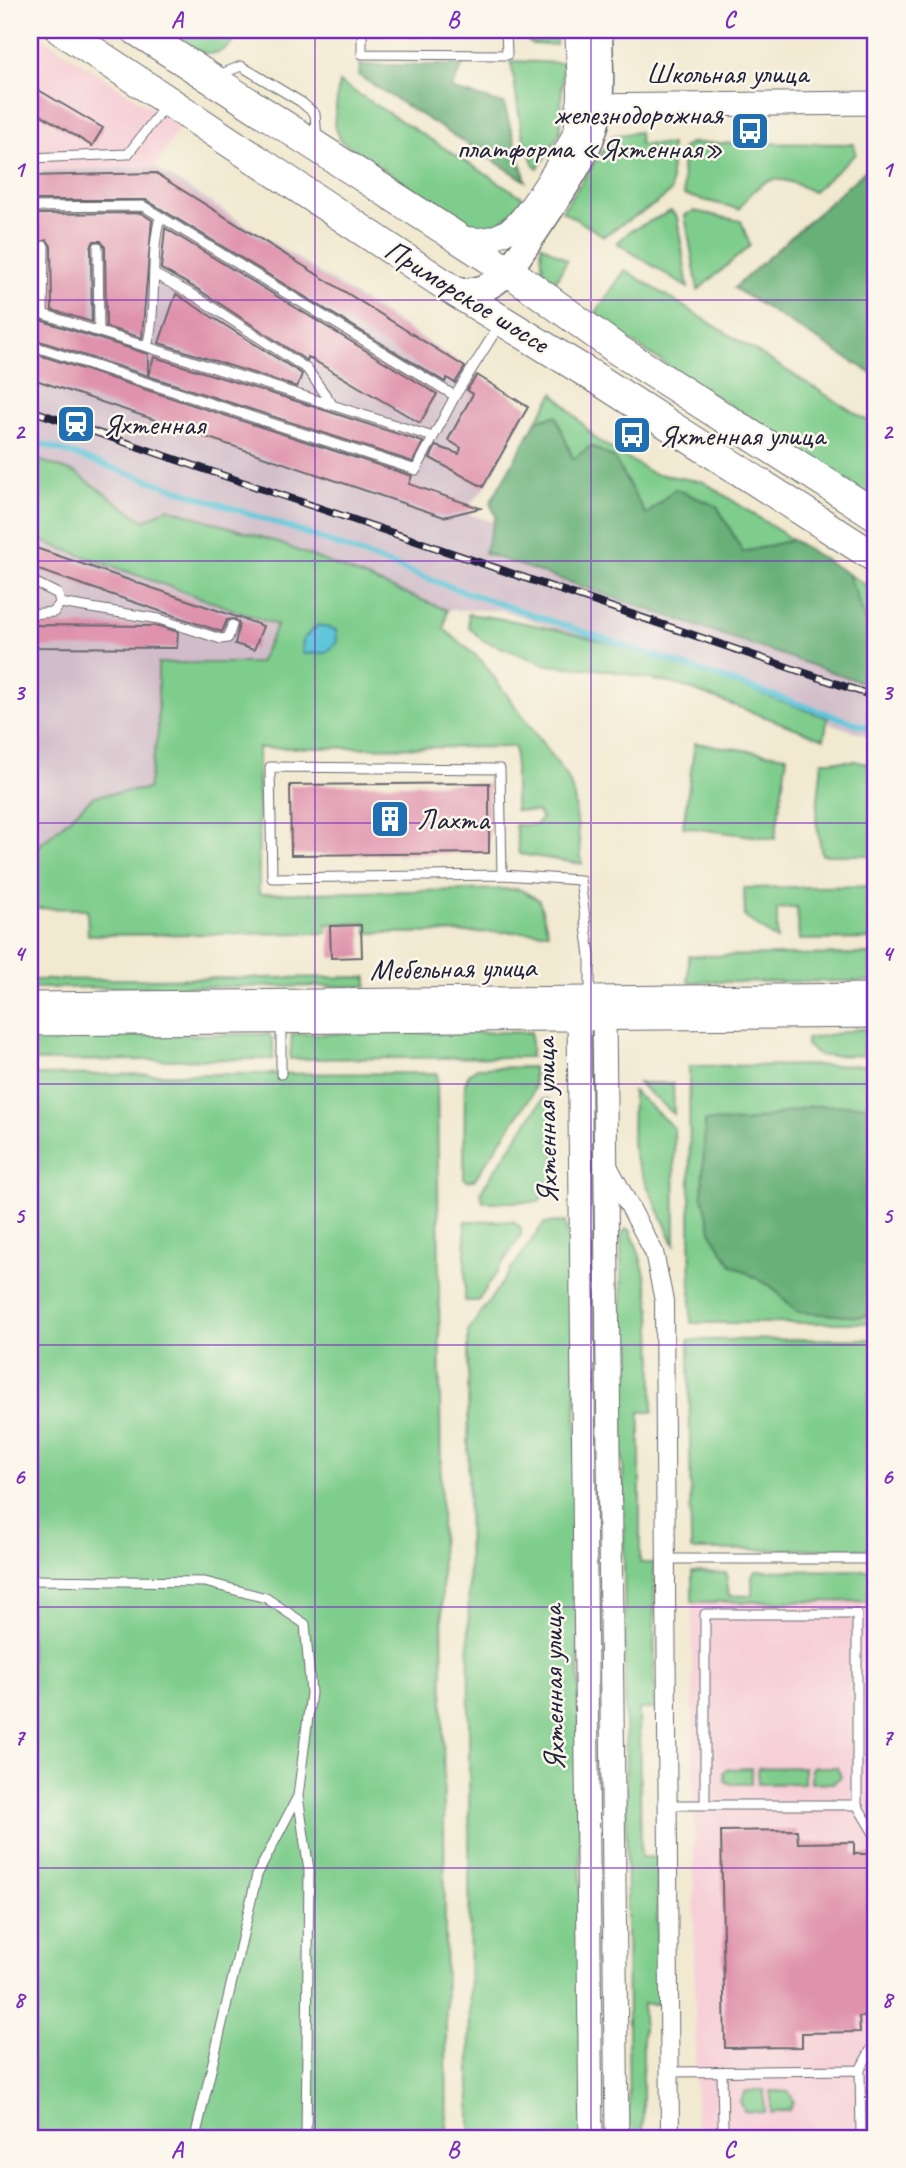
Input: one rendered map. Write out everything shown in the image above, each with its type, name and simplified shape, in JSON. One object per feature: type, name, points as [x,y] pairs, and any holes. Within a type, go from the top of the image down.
[{"type":"main road","name":"Приморское шоссе","points":[[61,30],[454,291],[876,558]]},
{"type":"main road","name":"Приморское шоссе","points":[[136,30],[509,271],[618,350],[876,515]]},
{"type":"main road","points":[[454,291],[468,293],[492,286],[509,271],[585,153],[594,131],[588,105],[599,30]]},
{"type":"street","points":[[457,238],[478,241],[493,238],[512,229],[570,146],[588,105],[577,30]]},
{"type":"street","name":"Школьная улица","points":[[588,105],[876,103]]},
{"type":"street","name":"Мебельная улица","points":[[30,1004],[876,995]]},
{"type":"street","points":[[590,998],[604,1018],[876,1016]]},
{"type":"street","name":"Яхтенная улица","points":[[590,998],[579,1019],[591,2138]]},
{"type":"street","name":"Мебельная улица","points":[[30,1024],[604,1018]]},
{"type":"street","name":"Яхтенная улица","points":[[604,1018],[617,2138]]},
{"type":"street","points":[[606,1164],[654,1252],[661,1278],[670,2138]]},
{"type":"lane","points":[[362,30],[362,54],[507,55],[506,30]]},
{"type":"lane","points":[[30,158],[128,154],[169,100]]},
{"type":"lane","points":[[30,207],[143,206],[454,396]]},
{"type":"lane","points":[[146,347],[154,318],[154,242],[160,217]]},
{"type":"lane","points":[[43,314],[44,246]]},
{"type":"lane","points":[[98,247],[100,332]]},
{"type":"lane","points":[[154,274],[195,296],[307,369],[332,404]]},
{"type":"lane","points":[[30,310],[433,438]]},
{"type":"lane","points":[[30,345],[416,470],[454,396],[503,320]]},
{"type":"lane","points":[[30,580],[58,594],[60,603],[54,612],[30,614]]},
{"type":"lane","points":[[60,603],[159,619],[221,639],[228,638],[232,625]]},
{"type":"lane","points":[[502,875],[500,769],[270,767],[272,877],[502,875],[580,880],[590,956],[590,998]]},
{"type":"lane","points":[[281,1022],[281,1074]]},
{"type":"lane","points":[[666,1559],[876,1559]]},
{"type":"lane","points":[[30,1580],[205,1582],[266,1598],[305,1624],[310,1693],[298,1796],[309,1870],[306,2138]]},
{"type":"lane","points":[[705,1805],[705,1614],[857,1614],[857,1805],[876,1837]]},
{"type":"lane","points":[[195,2138],[257,1875],[298,1796]]},
{"type":"lane","points":[[668,1805],[857,1805]]},
{"type":"lane","points":[[861,2138],[860,2070],[876,2040]]},
{"type":"lane","points":[[670,2072],[860,2070]]},
{"type":"lane","points":[[710,2138],[723,2127],[722,2072]]},
{"type":"shaded area","points":[[30,30],[180,127],[155,167],[30,171]]},
{"type":"shaded area","points":[[155,167],[529,407],[484,489],[469,505],[466,513],[493,522],[484,553],[876,687],[876,739],[502,610],[447,610],[274,541],[168,508],[144,521],[76,473],[30,457],[30,171]]},
{"type":"shaded area","points":[[30,537],[278,624],[259,663],[158,663],[158,732],[148,789],[94,796],[30,854]]},
{"type":"shaded area","points":[[871,1601],[872,1811],[876,1815],[875,2138],[696,2138],[692,1602]]},
{"type":"green space","points":[[165,30],[242,30],[224,50],[206,53]]},
{"type":"green space","points":[[513,30],[566,30],[566,37],[556,38],[556,45],[532,44]]},
{"type":"green space","points":[[511,61],[563,63],[560,133],[538,168],[534,165],[522,133]]},
{"type":"green space","points":[[360,65],[463,65],[451,89],[504,104],[526,181],[359,76]]},
{"type":"green space","points":[[339,82],[524,198],[506,218],[493,226],[485,228],[467,225],[341,141],[334,124]]},
{"type":"green space","points":[[639,132],[640,144],[671,145],[671,191],[604,236],[562,211],[613,136]]},
{"type":"green space","points":[[690,143],[854,144],[856,154],[813,192],[790,182],[772,180],[756,189],[739,209],[684,195],[681,150]]},
{"type":"green space","points":[[876,161],[876,376],[734,288]]},
{"type":"green space","points":[[671,211],[677,217],[688,288],[617,243],[630,231]]},
{"type":"green space","points":[[694,211],[741,221],[750,246],[698,290],[685,215]]},
{"type":"green space","points":[[541,244],[567,260],[552,288],[543,277]]},
{"type":"green space","points":[[625,270],[876,426],[876,500],[593,317]]},
{"type":"green space","points":[[554,393],[597,440],[652,473],[704,482],[793,540],[743,552],[717,506],[646,516],[614,458],[573,459],[556,416],[537,420]]},
{"type":"green space","points":[[556,416],[573,459],[591,446],[614,458],[646,515],[675,489],[717,506],[743,552],[793,540],[848,574],[876,648],[876,687],[484,553],[496,516],[490,503],[537,420]]},
{"type":"green space","points":[[30,457],[76,473],[144,521],[168,508],[274,541],[447,610],[444,629],[481,660],[568,778],[574,796],[582,864],[519,854],[515,825],[536,825],[542,818],[537,812],[515,810],[515,747],[258,748],[259,894],[519,889],[539,900],[548,932],[367,933],[366,923],[327,924],[327,933],[88,935],[87,909],[30,908],[30,854],[94,796],[148,789],[158,732],[158,663],[259,663],[277,625],[30,537]]},
{"type":"green space","points":[[848,574],[876,591],[876,648]]},
{"type":"green space","points":[[468,614],[514,621],[605,642],[739,686],[828,718],[824,739],[679,685],[607,670],[547,665],[482,640],[469,627]]},
{"type":"green space","points":[[695,743],[787,756],[775,839],[683,827]]},
{"type":"green space","points":[[822,761],[855,761],[876,766],[876,855],[822,855],[816,820]]},
{"type":"green space","points":[[876,886],[876,939],[799,940],[797,907],[777,909],[777,940],[745,917],[744,888]]},
{"type":"green space","points":[[876,954],[876,981],[688,982],[689,956]]},
{"type":"green space","points":[[367,977],[367,986],[30,988],[30,980]]},
{"type":"green space","points":[[860,1029],[876,1029],[876,1055],[819,1056],[806,1045],[806,1039]]},
{"type":"green space","points":[[531,1032],[531,1057],[290,1059],[292,1034]]},
{"type":"green space","points":[[269,1034],[273,1041],[273,1059],[30,1061],[30,1036]]},
{"type":"green space","points":[[876,1065],[876,1323],[691,1323],[689,1066]]},
{"type":"green space","points":[[533,1067],[534,1088],[531,1096],[474,1180],[467,1181],[464,1178],[465,1084],[469,1074],[477,1068]]},
{"type":"green space","points":[[437,1073],[447,2138],[30,2138],[30,1075]]},
{"type":"green space","points":[[638,1083],[673,1083],[674,1114]]},
{"type":"green space","points":[[633,1091],[674,1128],[675,1246],[636,1161],[632,1144]]},
{"type":"green space","points":[[548,1099],[555,1114],[555,1178],[539,1202],[483,1202],[481,1191],[542,1100]]},
{"type":"green space","points":[[876,1105],[876,1314],[860,1317],[797,1312],[772,1287],[731,1264],[712,1234],[702,1193],[705,1121],[745,1122],[812,1106]]},
{"type":"green space","points":[[465,1221],[513,1221],[521,1228],[521,1235],[478,1301],[465,1301]]},
{"type":"green space","points":[[565,1222],[575,1278],[583,2138],[470,2138],[468,1331],[544,1223]]},
{"type":"green space","points":[[626,1229],[630,1230],[645,1276],[653,1342],[653,1412],[640,1412],[640,1563],[654,1563],[655,1709],[639,1709],[641,1857],[657,1858],[658,2004],[643,2004],[643,2138],[629,2138],[621,1235]]},
{"type":"green space","points":[[876,1339],[876,1549],[691,1550],[689,1340]]},
{"type":"green space","points":[[876,1570],[876,1815],[872,1811],[871,1601],[692,1602],[692,1572],[726,1573],[729,1596],[752,1595],[752,1576],[756,1571]]},
{"type":"green space","points":[[804,1767],[804,1783],[758,1784],[758,1768]]},
{"type":"green space","points":[[811,1767],[837,1767],[841,1777],[833,1783],[811,1783]]},
{"type":"green space","points":[[751,1768],[751,1784],[731,1784],[725,1781],[724,1773],[728,1769]]},
{"type":"green space","points":[[764,2090],[765,2113],[744,2111],[740,2101],[745,2092]]},
{"type":"green space","points":[[771,2091],[789,2092],[794,2101],[790,2110],[771,2113]]},
{"type":"water","points":[[318,625],[336,630],[337,643],[326,653],[302,654],[303,639]]},
{"type":"building","points":[[30,85],[103,128],[92,146],[30,108]]},
{"type":"building","points":[[155,173],[465,367],[455,383],[447,378],[445,382],[146,200],[30,200],[30,176]]},
{"type":"building","points":[[141,213],[152,220],[142,338],[106,327],[105,247],[101,241],[94,241],[91,247],[92,322],[52,310],[51,246],[47,240],[38,243],[36,285],[30,285],[30,214]]},
{"type":"building","points":[[165,228],[437,394],[420,423],[308,357],[307,361],[199,290],[161,269]]},
{"type":"building","points":[[176,294],[302,374],[297,387],[159,343]]},
{"type":"building","points":[[30,317],[148,354],[148,376],[30,338]]},
{"type":"building","points":[[30,352],[412,476],[409,484],[480,508],[444,517],[30,378]]},
{"type":"building","points":[[154,357],[423,442],[413,462],[148,376]]},
{"type":"building","points":[[477,375],[528,407],[483,487],[430,458],[436,446],[459,454],[461,448],[448,440],[473,394],[467,390]]},
{"type":"building","points":[[30,546],[263,626],[254,650],[235,644],[239,624],[235,619],[227,620],[222,632],[30,567]]},
{"type":"building","points":[[30,625],[159,626],[178,632],[177,648],[30,647]]},
{"type":"building","name":"Лахта","points":[[489,783],[489,853],[291,855],[290,785]]},
{"type":"building","points":[[361,925],[362,957],[331,958],[330,926]]},
{"type":"building","points":[[797,1830],[798,1843],[854,1842],[854,1854],[872,1854],[875,2016],[859,2017],[860,2032],[802,2033],[802,2047],[725,2048],[721,1831]]},
{"type":"waterway","points":[[30,440],[294,529],[459,590],[876,730]]},
{"type":"railway","points":[[30,410],[876,697]]},
{"type":"place","name":"железнодорожная платформа «Яхтенная»","points":[[750,131]]},
{"type":"place","name":"Яхтенная","points":[[76,424]]},
{"type":"place","name":"Яхтенная улица","points":[[632,435]]},
{"type":"place","name":"Лахта","points":[[390,819]]}]
